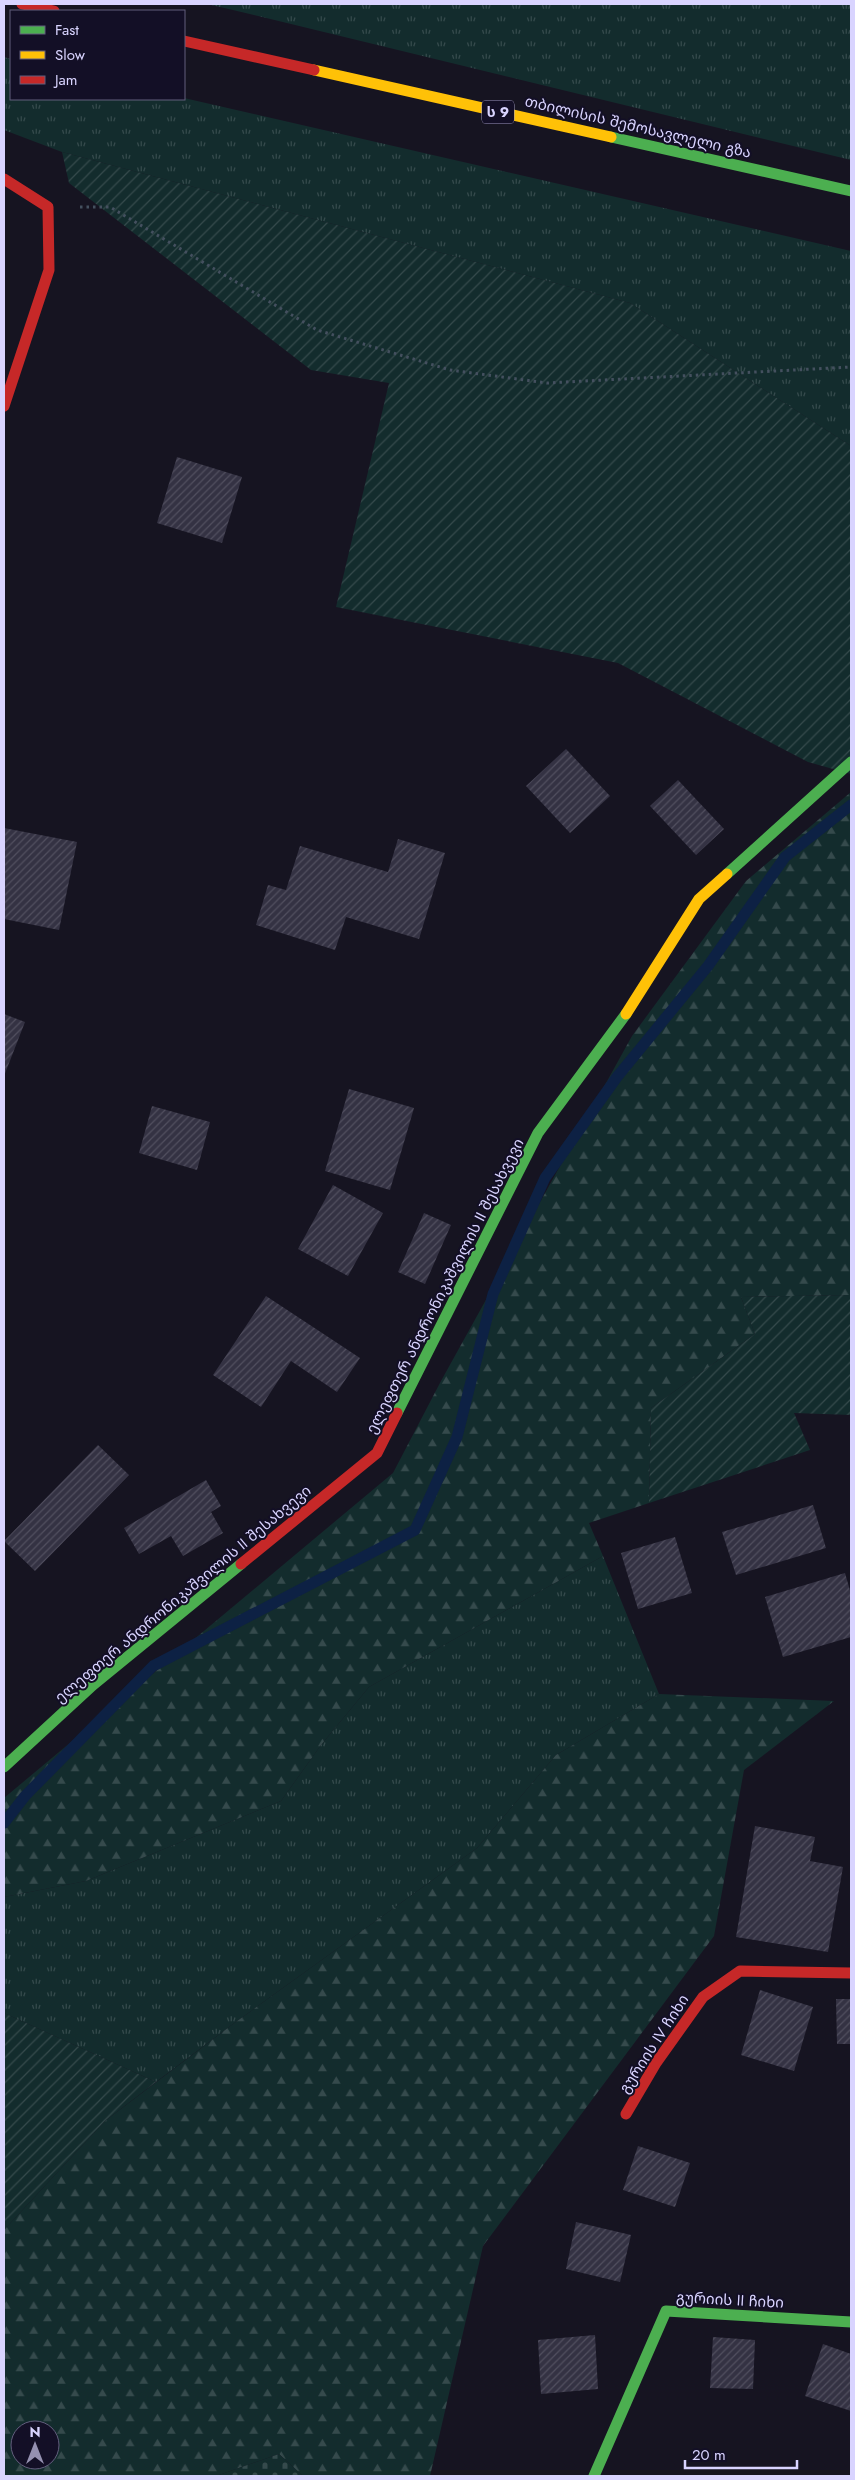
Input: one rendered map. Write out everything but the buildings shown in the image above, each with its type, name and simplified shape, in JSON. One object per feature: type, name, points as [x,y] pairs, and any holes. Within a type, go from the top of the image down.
[{"type":"main road","points":[[22,4],[49,10]]},
{"type":"main road","name":"თბილისის შემოსავლელი გზა","points":[[185,41],[851,191]]},
{"type":"main road","points":[[4,179],[48,207],[49,270],[4,406]]},
{"type":"main road","name":"ელეფთერ ანდრონიკაშვილის II შესახვევი","points":[[4,1766],[93,1685],[377,1454],[538,1133],[638,998],[699,899],[851,762]]},
{"type":"main road","name":"გურიის IV ჩიხი","points":[[626,2114],[656,2063],[703,1997],[740,1971],[851,1973]]},
{"type":"main road","name":"გურიის II ჩიხი","points":[[594,2476],[666,2312],[851,2322]]},
{"type":"path","points":[[48,207],[110,207],[317,330],[450,370],[546,384],[851,367]]},
{"type":"green space","points":[[207,4],[851,4],[851,160],[233,10]]},
{"type":"green space","points":[[4,57],[10,59],[10,100],[185,100],[185,98],[851,251],[851,446],[630,303],[62,152],[4,130]]},
{"type":"green space","points":[[62,152],[630,303],[851,446],[851,774],[808,762],[618,663],[336,607],[389,383],[311,370],[69,183]]},
{"type":"green space","points":[[851,792],[851,1295],[741,1297],[755,1334],[651,1408],[649,1503],[589,1523],[603,1556],[369,1687],[321,1745],[281,1801],[86,1881],[4,1897],[4,1798],[393,1473],[441,1381],[632,1036],[746,881]]},
{"type":"green space","points":[[851,1295],[851,1415],[794,1413],[810,1450],[649,1503],[651,1408],[755,1334],[741,1297]]},
{"type":"green space","points":[[603,1556],[659,1694],[556,1755],[477,1848],[233,2024],[156,2082],[4,2013],[4,1897],[86,1881],[281,1801],[321,1745],[369,1687]]},
{"type":"green space","points":[[659,1694],[834,1701],[744,1770],[714,1936],[483,2246],[430,2476],[303,2476],[279,2454],[216,2476],[4,2476],[4,2230],[105,2121],[233,2024],[477,1848],[556,1755]]},
{"type":"green space","points":[[4,2013],[156,2082],[105,2121],[4,2230]]},
{"type":"green space","points":[[279,2454],[303,2476],[216,2476]]},
{"type":"waterway","points":[[4,1823],[25,1796],[153,1666],[415,1530],[457,1437],[493,1294],[545,1178],[617,1077],[708,966],[785,857],[851,805]]},
{"type":"traffic: fast","points":[[611,137],[851,191]]},
{"type":"traffic: fast","points":[[727,874],[851,762]]},
{"type":"traffic: fast","points":[[397,1413],[538,1133],[626,1014]]},
{"type":"traffic: fast","points":[[4,1767],[93,1685],[241,1564]]},
{"type":"traffic: fast","points":[[594,2476],[666,2311],[851,2322]]},
{"type":"traffic: slow","points":[[314,70],[611,137]]},
{"type":"traffic: slow","points":[[626,1014],[699,899],[727,874]]},
{"type":"traffic: jam","points":[[22,4],[49,10]]},
{"type":"traffic: jam","points":[[185,41],[314,70]]},
{"type":"traffic: jam","points":[[4,179],[48,207],[49,270],[4,406]]},
{"type":"traffic: jam","points":[[241,1564],[377,1453],[397,1413]]},
{"type":"traffic: jam","points":[[626,2114],[656,2063],[703,1997],[740,1971],[851,1973]]}]
